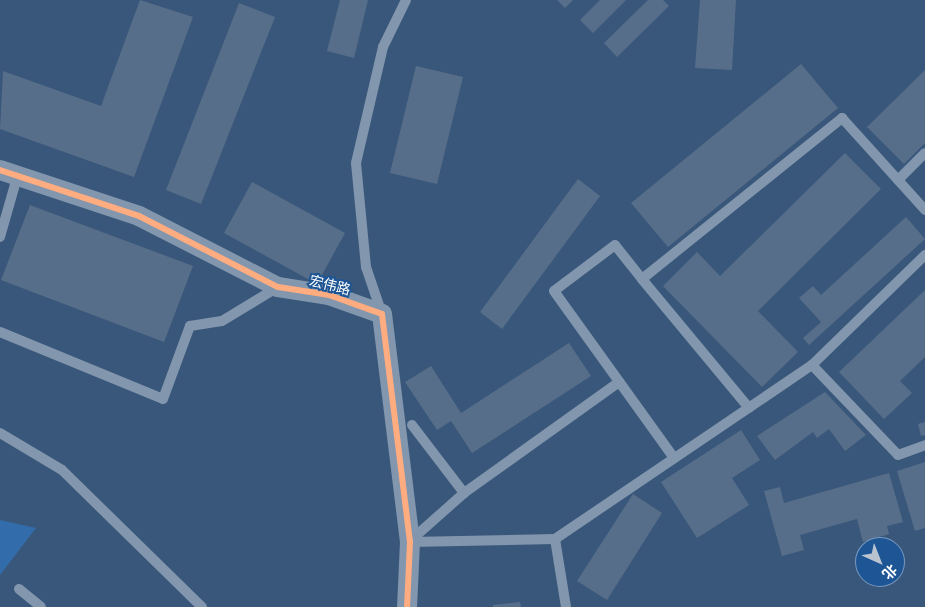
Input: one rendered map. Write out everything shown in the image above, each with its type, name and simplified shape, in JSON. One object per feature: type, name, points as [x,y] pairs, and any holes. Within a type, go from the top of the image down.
[{"type":"street","name":"宏伟路","points":[[9,172],[139,216],[278,287],[329,295],[382,314]]},
{"type":"street","points":[[382,314],[410,542],[407,607]]},
{"type":"lane","points":[[382,314],[366,267],[356,163],[383,47],[406,0]]},
{"type":"lane","points":[[642,279],[842,118],[925,210]]},
{"type":"lane","points":[[898,180],[925,152]]},
{"type":"lane","points":[[0,237],[9,172]]},
{"type":"lane","points":[[674,458],[554,291],[615,246],[749,408]]},
{"type":"lane","points":[[410,542],[555,539],[812,365],[925,255]]},
{"type":"lane","points":[[0,332],[163,399],[190,326],[222,322],[278,287]]},
{"type":"lane","points":[[812,365],[898,455],[925,445]]},
{"type":"lane","points":[[410,542],[464,493],[619,382]]},
{"type":"lane","points":[[412,425],[464,493]]},
{"type":"lane","points":[[0,433],[62,470],[144,546],[202,607]]},
{"type":"lane","points":[[555,539],[566,607]]},
{"type":"lane","points":[[19,589],[41,607]]},
{"type":"shaded area","points":[[0,520],[36,528],[0,575]]},
{"type":"building","points":[[140,0],[193,17],[134,177],[0,129],[3,71],[101,106]]},
{"type":"building","points":[[340,0],[368,0],[354,58],[327,51]]},
{"type":"building","points":[[557,0],[573,0],[565,8]]},
{"type":"building","points":[[600,0],[626,0],[593,33],[580,20]]},
{"type":"building","points":[[648,0],[663,0],[669,6],[617,57],[604,43]]},
{"type":"building","points":[[700,0],[736,0],[732,70],[695,68]]},
{"type":"building","points":[[239,3],[275,17],[201,204],[166,190]]},
{"type":"building","points":[[801,64],[838,108],[668,247],[631,203]]},
{"type":"building","points":[[416,66],[463,77],[437,184],[390,173]]},
{"type":"building","points":[[925,70],[925,143],[904,164],[867,127]]},
{"type":"building","points":[[845,153],[881,189],[758,311],[798,352],[762,387],[663,286],[697,252],[720,276]]},
{"type":"building","points":[[578,179],[600,196],[502,329],[480,312]]},
{"type":"building","points":[[252,182],[345,233],[317,284],[224,233]]},
{"type":"building","points":[[30,205],[193,266],[164,342],[1,280]]},
{"type":"building","points":[[906,217],[925,239],[809,345],[803,338],[821,322],[799,298],[813,286],[821,295]]},
{"type":"building","points":[[925,290],[925,357],[900,381],[912,393],[884,419],[839,372]]},
{"type":"building","points":[[569,343],[591,376],[472,453],[451,421],[437,430],[405,382],[431,366],[461,413]]},
{"type":"building","points":[[825,392],[866,435],[845,451],[829,429],[817,438],[813,432],[775,460],[757,436]]},
{"type":"building","points":[[925,422],[925,435],[921,436],[918,424]]},
{"type":"building","points":[[741,430],[760,460],[732,478],[749,505],[697,538],[661,482]]},
{"type":"building","points":[[925,462],[925,528],[915,531],[897,471]]},
{"type":"building","points":[[889,473],[903,522],[887,526],[889,534],[879,537],[862,537],[857,519],[800,535],[804,550],[782,556],[764,491],[780,487],[784,503]]},
{"type":"building","points":[[633,494],[662,513],[607,600],[577,581]]},
{"type":"building","points":[[520,602],[521,607],[493,607],[493,605]]},
{"type":"cycle path","points":[[0,170],[139,216],[278,287],[329,295],[382,314],[410,542],[407,607]]}]
